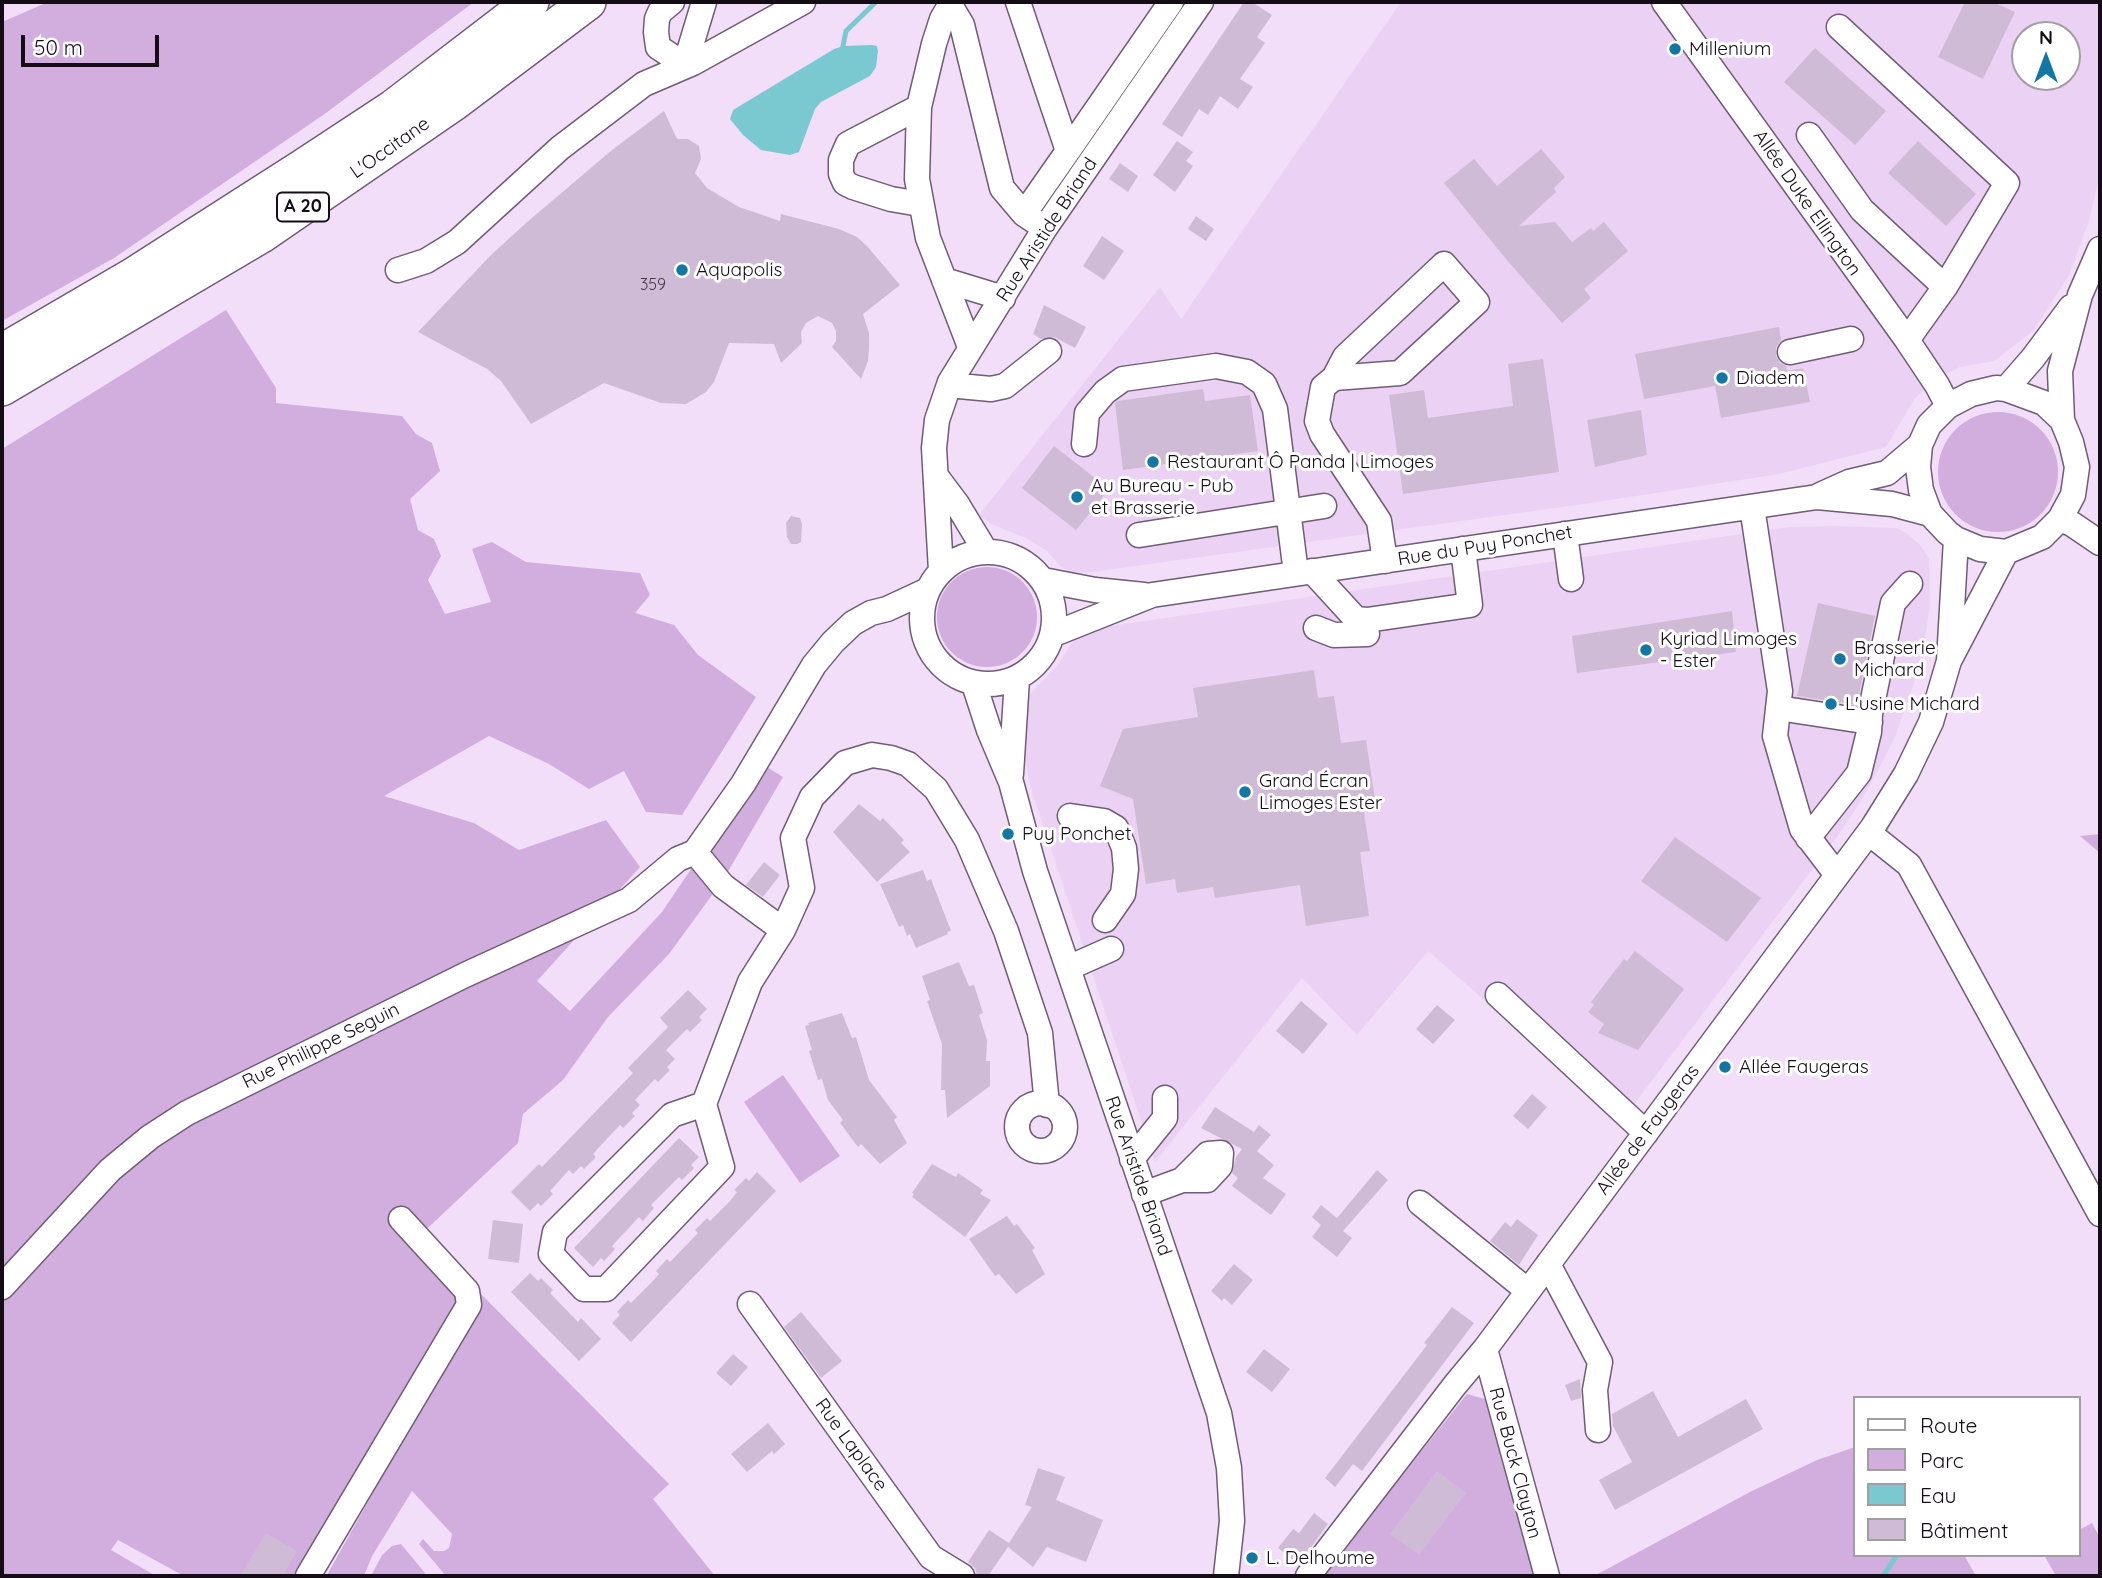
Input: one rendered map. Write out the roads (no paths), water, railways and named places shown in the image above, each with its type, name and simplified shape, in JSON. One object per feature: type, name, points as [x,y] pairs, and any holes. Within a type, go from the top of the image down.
[{"type":"highway","name":"L'Occitane","points":[[2,352],[131,277],[394,107],[531,2]]},
{"type":"highway","name":"L'Occitane","points":[[2,388],[260,236],[444,110],[588,2]]},
{"type":"street","points":[[644,84],[654,65],[658,47],[657,19],[660,12],[671,2]]},
{"type":"street","points":[[685,65],[704,2]]},
{"type":"street","points":[[398,270],[426,261],[457,242],[560,148],[644,84],[803,2]]},
{"type":"street","points":[[1018,2],[1074,170],[1080,178]]},
{"type":"street","points":[[1024,214],[1171,2]]},
{"type":"street","name":"Rue Aristide Briand","points":[[935,581],[934,448],[937,420],[950,382],[1045,228],[1201,2]]},
{"type":"street","name":"Allée Duke Ellington","points":[[1668,3],[1907,341],[1948,406]]},
{"type":"street","points":[[951,4],[934,44],[919,107],[917,179],[928,237],[970,347]]},
{"type":"street","points":[[951,4],[962,25],[1002,188],[1024,214],[1045,228]]},
{"type":"street","points":[[1839,27],[2007,183],[1945,287],[1907,341]]},
{"type":"street","points":[[658,47],[685,65]]},
{"type":"street","points":[[919,107],[848,144],[841,160],[841,174],[845,183],[853,187],[891,199],[920,204]]},
{"type":"street","points":[[1809,135],[1862,210],[1945,287]]},
{"type":"street","points":[[2062,420],[2044,402],[2006,389],[1996,388],[1971,394],[1948,406],[1929,425],[1920,445],[1918,467],[1921,490],[1930,513],[1956,540],[1980,549],[2006,552],[2042,537],[2060,519],[2073,495],[2077,467],[2062,420],[2060,371],[2080,295],[2100,248]]},
{"type":"street","points":[[1334,378],[1400,373],[1477,302],[1444,264],[1345,358],[1334,378],[1323,387],[1317,421],[1322,434],[1379,521],[1385,561]]},
{"type":"street","points":[[944,280],[1003,298]]},
{"type":"street","points":[[2006,389],[2080,295]]},
{"type":"street","points":[[1790,352],[1851,339]]},
{"type":"street","points":[[950,382],[959,386],[990,389],[1005,386],[1049,351]]},
{"type":"street","points":[[1084,444],[1087,413],[1105,392],[1123,379],[1216,366],[1247,372],[1264,384],[1275,409],[1288,512],[1304,572],[1356,619],[1367,620],[1470,605],[1463,549]]},
{"type":"street","points":[[1817,496],[1849,482],[1887,473],[1920,445]]},
{"type":"street","points":[[936,476],[957,504],[986,552]]},
{"type":"street","points":[[1817,496],[1892,504],[1930,513]]},
{"type":"street","name":"Rue du Puy Ponchet","points":[[1054,634],[1152,595],[1817,496]]},
{"type":"street","points":[[1139,535],[1324,506]]},
{"type":"street","points":[[1752,507],[1780,691],[1775,736],[1801,829],[1837,875]]},
{"type":"street","points":[[2060,519],[2100,543]]},
{"type":"street","points":[[1565,534],[1571,579]]},
{"type":"street","name":"Allée de Faugeras","points":[[1950,661],[1956,540]]},
{"type":"street","points":[[986,552],[1008,555],[1028,565],[1043,580],[1052,597],[1054,634],[1046,653],[1034,668],[1017,679],[996,685],[974,684],[956,677],[941,665],[929,649],[922,630],[922,610],[935,581],[962,557],[986,552]]},
{"type":"street","name":"Allée de Faugeras","points":[[1308,1576],[1485,1349],[1869,833],[1906,774],[1931,722],[1950,661],[2006,552]]},
{"type":"street","name":"Rue du Puy Ponchet","points":[[1043,580],[1095,590],[1152,595]]},
{"type":"street","name":"Rue Philippe Seguin","points":[[2,1287],[110,1170],[150,1137],[225,1093],[465,975],[629,900],[687,855],[743,784],[814,665],[833,642],[853,623],[871,613],[887,609],[935,581]]},
{"type":"street","points":[[1808,838],[1859,773],[1893,603],[1910,584]]},
{"type":"street","points":[[887,609],[922,630]]},
{"type":"street","points":[[1316,628],[1334,635],[1367,634]]},
{"type":"street","name":"Rue Aristide Briand","points":[[1011,782],[1017,679]]},
{"type":"street","name":"Rue Aristide Briand","points":[[974,684],[989,730],[1011,782],[1035,871],[1219,1413],[1229,1468],[1232,1521],[1226,1576]]},
{"type":"street","points":[[1778,708],[1870,722]]},
{"type":"street","points":[[704,1104],[672,1115],[555,1232],[551,1254],[584,1289],[606,1289],[722,1167],[704,1104],[750,982],[783,930],[802,888],[793,838],[812,797],[845,764],[872,755],[908,764],[936,789],[967,840],[1006,931],[1040,1033],[1047,1105]]},
{"type":"street","points":[[1070,816],[1127,827],[1123,894],[1105,920]]},
{"type":"street","points":[[1869,833],[1909,865],[2100,1214]]},
{"type":"street","points":[[687,855],[723,886],[783,930]]},
{"type":"street","points":[[1068,968],[1111,949]]},
{"type":"street","points":[[1498,995],[1646,1133]]},
{"type":"street","points":[[1132,1159],[1165,1118],[1165,1098]]},
{"type":"street","points":[[1144,1194],[1182,1180]]},
{"type":"street","points":[[1420,1203],[1528,1291]]},
{"type":"street","points":[[309,1576],[469,1305],[467,1291],[401,1219]]},
{"type":"street","points":[[1548,1264],[1600,1362],[1595,1390],[1598,1430]]},
{"type":"street","name":"Rue Laplace","points":[[750,1304],[931,1557],[962,1576]]},
{"type":"street","name":"Rue Buck Clayton","points":[[1485,1349],[1547,1576]]},
{"type":"water","points":[[877,46],[878,51],[876,67],[870,76],[821,102],[815,109],[799,152],[790,155],[761,150],[743,135],[730,119],[733,110],[834,49]]},
{"type":"waterway","points":[[843,46],[846,31],[876,2]]},
{"type":"waterway","points":[[1883,1576],[1896,1557]]},
{"type":"place","name":"Millenium","points":[[1675,49]]},
{"type":"place","name":"Aquapolis","points":[[682,270]]},
{"type":"place","name":"Diadem","points":[[1722,378]]},
{"type":"place","name":"Restaurant Ô Panda | Limoges","points":[[1153,462]]},
{"type":"place","name":"Au Bureau - Pub et Brasserie","points":[[1077,497]]},
{"type":"place","name":"Kyriad Limoges - Ester","points":[[1646,650]]},
{"type":"place","name":"Brasserie Michard","points":[[1840,659]]},
{"type":"place","name":"L'usine Michard","points":[[1831,704]]},
{"type":"place","name":"Grand Écran Limoges Ester","points":[[1245,792]]},
{"type":"place","name":"Puy Ponchet","points":[[1008,834]]},
{"type":"place","name":"Allée Faugeras","points":[[1725,1067]]},
{"type":"place","name":"L. Delhoume","points":[[1252,1558]]}]
